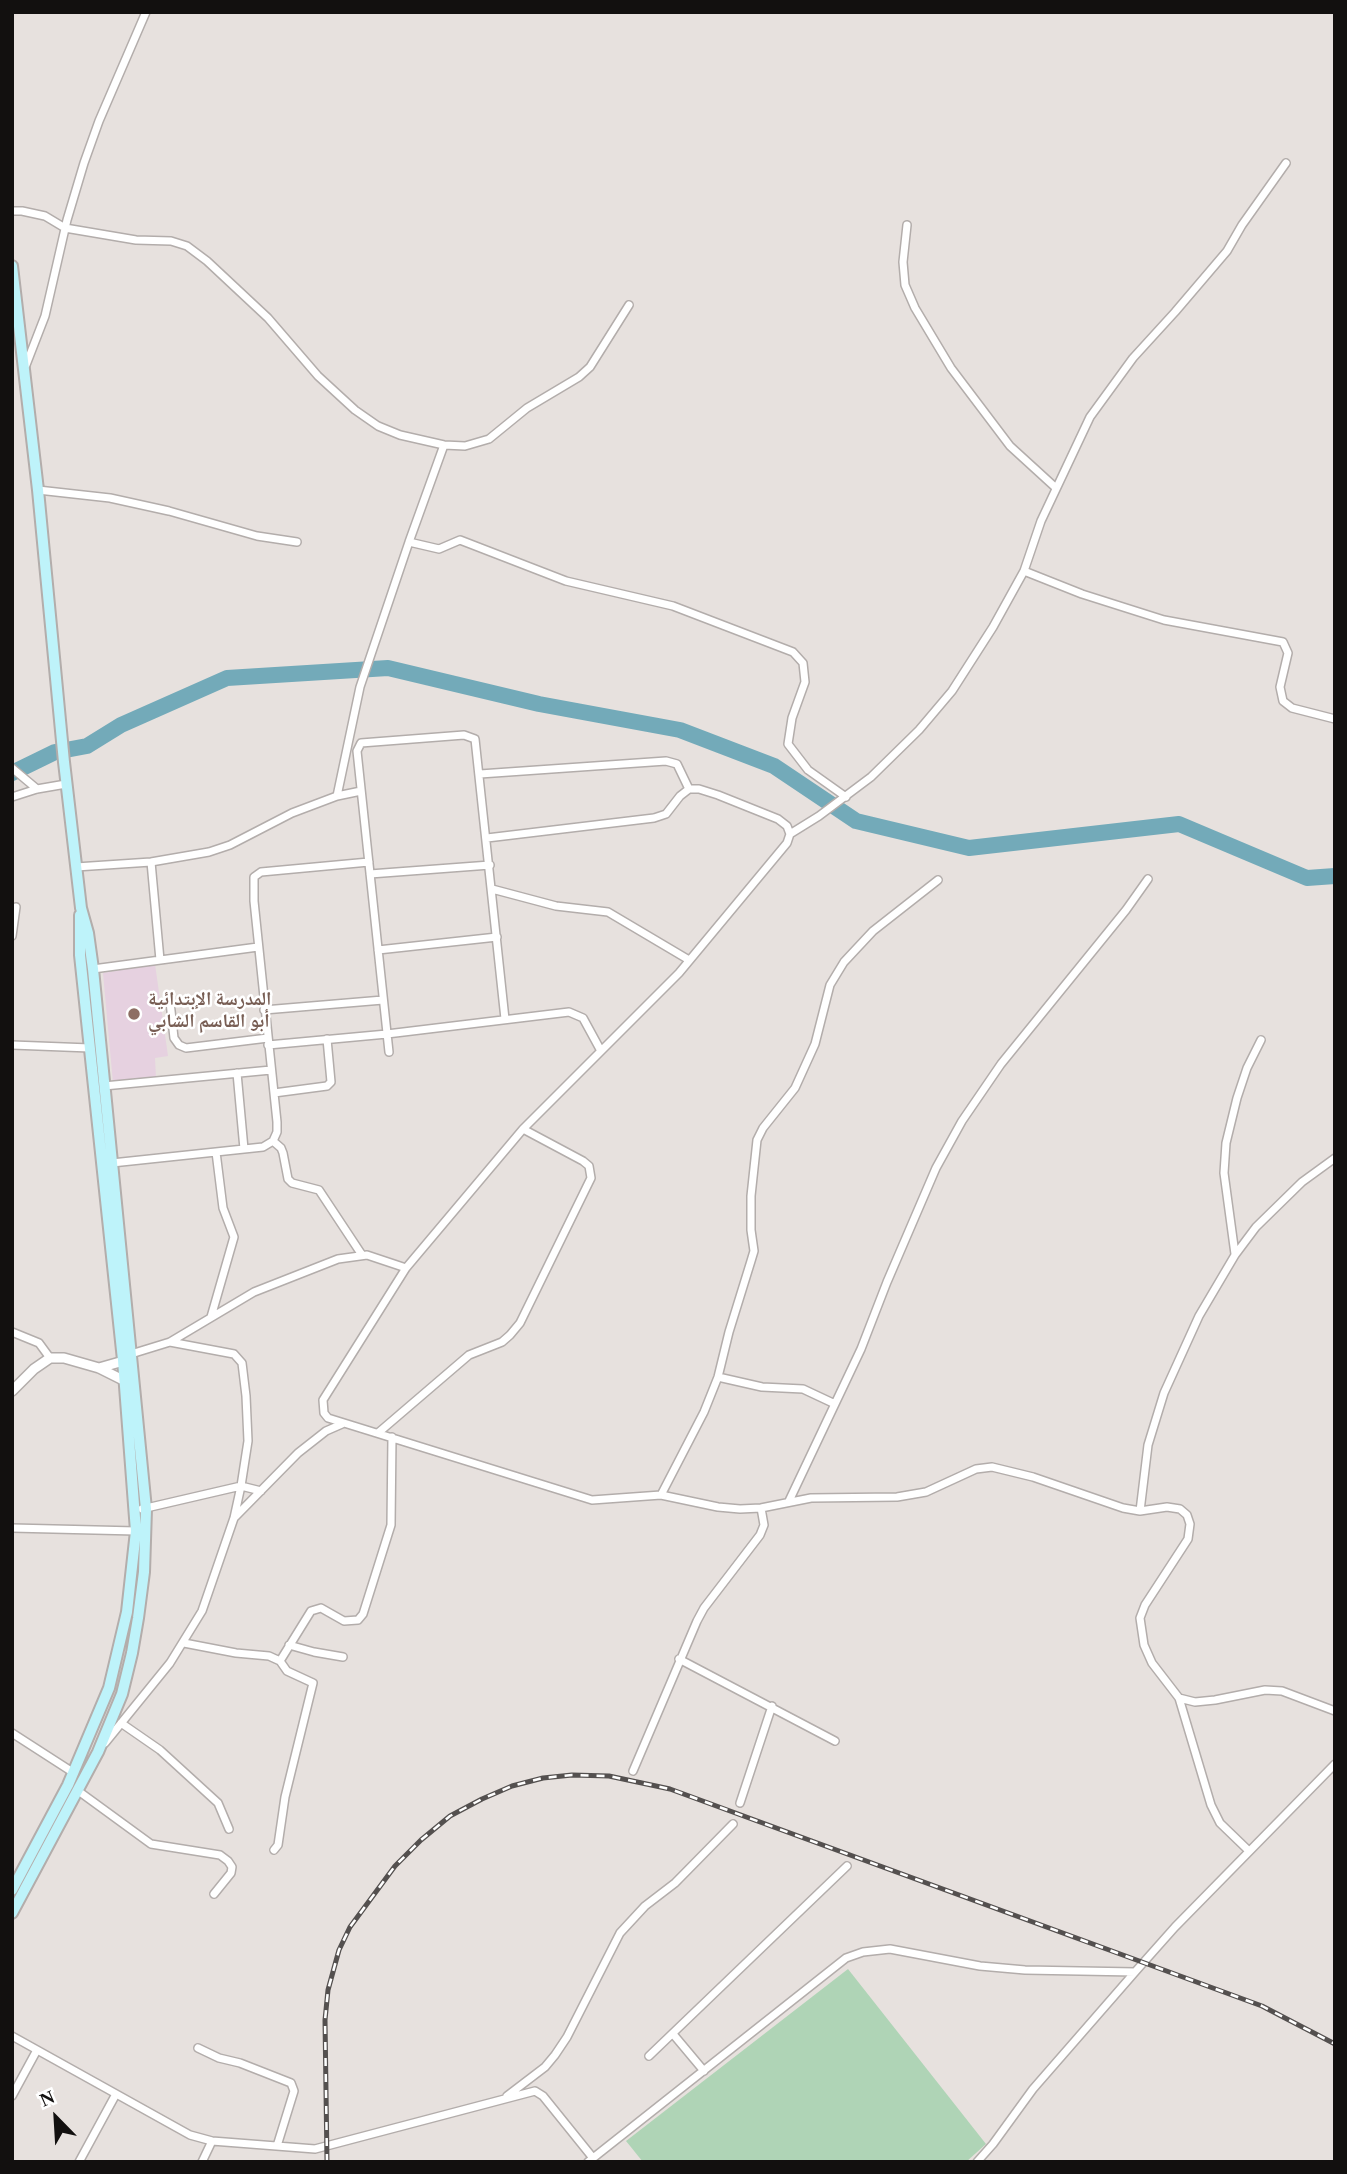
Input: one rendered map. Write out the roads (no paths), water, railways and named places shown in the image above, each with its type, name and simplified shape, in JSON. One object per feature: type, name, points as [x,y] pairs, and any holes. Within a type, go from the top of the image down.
[{"type":"main road","points":[[12,265],[38,490],[66,784],[81,908],[93,969],[129,1358],[144,1572],[132,1653],[122,1694],[99,1752],[17,1885]]},
{"type":"main road","points":[[81,908],[79,944],[90,1048],[129,1358]]},
{"type":"main road","points":[[12,1913],[17,1885],[74,1773],[109,1689],[133,1572],[136,1531],[141,1509]]},
{"type":"street","points":[[24,369],[45,316],[65,228],[99,121],[146,12]]},
{"type":"street","points":[[1249,1851],[1220,1823],[1211,1805],[1179,1698],[1152,1663],[1144,1645],[1140,1618],[1144,1605],[1188,1539],[1190,1524],[1187,1515],[1180,1509],[1167,1507],[1140,1511],[1123,1508],[1033,1477],[992,1467],[976,1469],[926,1492],[897,1497],[811,1498],[761,1508],[718,1507],[661,1495],[592,1500],[435,1453],[392,1437],[342,1424],[328,1418],[324,1413],[323,1400],[406,1268],[523,1129],[679,972],[787,843],[790,834],[870,778],[952,691],[993,627],[1024,571],[1041,521],[1090,417],[1133,358],[1227,250],[1286,163]]},
{"type":"street","points":[[12,211],[45,216],[65,228],[136,240],[171,241],[196,251],[268,318],[318,376],[355,410],[378,426],[400,435],[444,445],[465,446],[489,439],[527,408],[579,377],[590,367],[629,305]]},
{"type":"street","points":[[907,225],[903,262],[905,285],[915,308],[951,368],[1010,446],[1056,488]]},
{"type":"street","points":[[338,796],[360,688],[444,445]]},
{"type":"street","points":[[38,490],[110,498],[169,511],[257,536],[297,542]]},
{"type":"street","points":[[409,542],[439,549],[460,540],[566,581],[673,606],[793,652],[803,663],[805,682],[792,718],[788,744],[808,770],[846,797]]},
{"type":"street","points":[[1024,571],[1082,594],[1164,620],[1283,642],[1288,651],[1280,687],[1283,701],[1292,708],[1335,719]]},
{"type":"street","points":[[389,1052],[357,748],[364,742],[471,736],[476,741],[505,1019]]},
{"type":"street","points":[[480,774],[666,761],[677,764],[689,789]]},
{"type":"street","points":[[12,768],[37,789]]},
{"type":"street","points":[[12,797],[66,784]]},
{"type":"street","points":[[487,838],[654,818],[666,814],[689,789],[718,795],[778,819],[787,826],[790,834]]},
{"type":"street","points":[[76,867],[151,862],[209,852],[230,845],[292,813],[338,796],[361,791]]},
{"type":"street","points":[[151,862],[160,960]]},
{"type":"street","points":[[112,1163],[263,1147],[272,1141],[277,1132],[277,1122],[252,881],[257,874],[369,862]]},
{"type":"street","points":[[370,874],[490,865]]},
{"type":"street","points":[[789,1501],[861,1349],[936,1168],[962,1121],[1002,1064],[1148,879]]},
{"type":"street","points":[[661,1495],[719,1377],[729,1332],[754,1251],[751,1196],[757,1140],[763,1128],[795,1088],[815,1044],[830,985],[844,962],[873,931],[938,880]]},
{"type":"street","points":[[492,888],[556,906],[608,912],[689,960]]},
{"type":"street","points":[[12,936],[16,907]]},
{"type":"street","points":[[378,950],[497,937]]},
{"type":"street","points":[[93,969],[258,947]]},
{"type":"street","points":[[264,1010],[383,1000]]},
{"type":"street","points":[[170,1002],[174,1038],[179,1045],[186,1048],[387,1034],[559,1012],[576,1014],[588,1025],[601,1051]]},
{"type":"street","points":[[274,1093],[327,1086],[331,1083],[327,1039]]},
{"type":"street","points":[[1236,1255],[1224,1173],[1226,1143],[1240,1088],[1261,1040]]},
{"type":"street","points":[[12,1045],[90,1048]]},
{"type":"street","points":[[104,1086],[271,1070]]},
{"type":"street","points":[[237,1073],[244,1149]]},
{"type":"street","points":[[378,1433],[469,1355],[502,1342],[510,1335],[520,1323],[591,1178],[589,1166],[583,1161],[523,1129]]},
{"type":"street","points":[[272,1141],[281,1148],[288,1179],[292,1183],[320,1189],[362,1255]]},
{"type":"street","points":[[211,1318],[234,1237],[223,1208],[216,1152]]},
{"type":"street","points":[[1140,1511],[1148,1445],[1164,1393],[1199,1316],[1256,1227],[1302,1182],[1335,1158]]},
{"type":"street","points":[[99,1368],[170,1342],[254,1292],[338,1259],[362,1255],[380,1258],[406,1268]]},
{"type":"street","points":[[12,1332],[39,1343],[50,1358]]},
{"type":"street","points":[[99,1752],[184,1643],[202,1611],[241,1486],[248,1441],[242,1363],[234,1354],[170,1342]]},
{"type":"street","points":[[12,1391],[34,1368],[50,1358],[64,1358],[99,1368],[129,1383]]},
{"type":"street","points":[[719,1377],[762,1387],[803,1390],[835,1404]]},
{"type":"street","points":[[233,1518],[298,1453],[326,1431],[342,1424]]},
{"type":"street","points":[[280,1661],[304,1618],[315,1608],[327,1611],[344,1622],[358,1620],[363,1614],[391,1525],[392,1437]]},
{"type":"street","points":[[141,1509],[241,1486],[261,1491]]},
{"type":"street","points":[[633,1771],[679,1659],[704,1608],[760,1535],[764,1525],[761,1508]]},
{"type":"street","points":[[12,1528],[136,1531]]},
{"type":"street","points":[[184,1643],[269,1656],[280,1661],[287,1671],[311,1680],[314,1686],[285,1797],[278,1845],[274,1850]]},
{"type":"street","points":[[289,1644],[343,1657]]},
{"type":"street","points":[[679,1659],[835,1741]]},
{"type":"street","points":[[1179,1698],[1195,1702],[1265,1690],[1282,1690],[1335,1711]]},
{"type":"street","points":[[740,1803],[772,1706]]},
{"type":"street","points":[[121,1723],[160,1751],[218,1803],[229,1829]]},
{"type":"street","points":[[12,1733],[74,1773]]},
{"type":"street","points":[[977,2162],[1034,2089],[1175,1927],[1335,1763]]},
{"type":"street","points":[[77,1790],[151,1844],[220,1855],[228,1861],[232,1867],[231,1873],[214,1894]]},
{"type":"street","points":[[503,2099],[545,2067],[555,2055],[612,1945],[630,1921],[675,1883],[733,1824]]},
{"type":"street","points":[[649,2056],[847,1867]]},
{"type":"street","points":[[12,2036],[190,2135],[212,2141],[303,2149],[326,2147],[529,2092],[539,2092],[591,2160],[846,1958],[863,1952],[890,1949],[980,1966],[1025,1970],[1135,1972]]},
{"type":"street","points":[[673,2034],[704,2071]]},
{"type":"street","points":[[198,2048],[291,2083],[294,2091],[277,2146]]},
{"type":"street","points":[[12,2096],[37,2050]]},
{"type":"street","points":[[79,2162],[116,2094]]},
{"type":"street","points":[[202,2162],[212,2141]]},
{"type":"waterway","points":[[12,773],[55,752],[87,746],[121,725],[227,678],[388,668],[539,704],[680,730],[774,766],[856,821],[969,848],[1179,824],[1307,878],[1335,876]]},
{"type":"railway","points":[[327,2162],[325,2020],[328,1990],[339,1950],[350,1927],[395,1866],[450,1816],[512,1786],[543,1778],[572,1775],[609,1776],[670,1789],[1262,2006],[1335,2044]]},
{"type":"place","name":"المدرسة الإبتدائية أبو القاسم الشابي","points":[[134,1014]]}]
